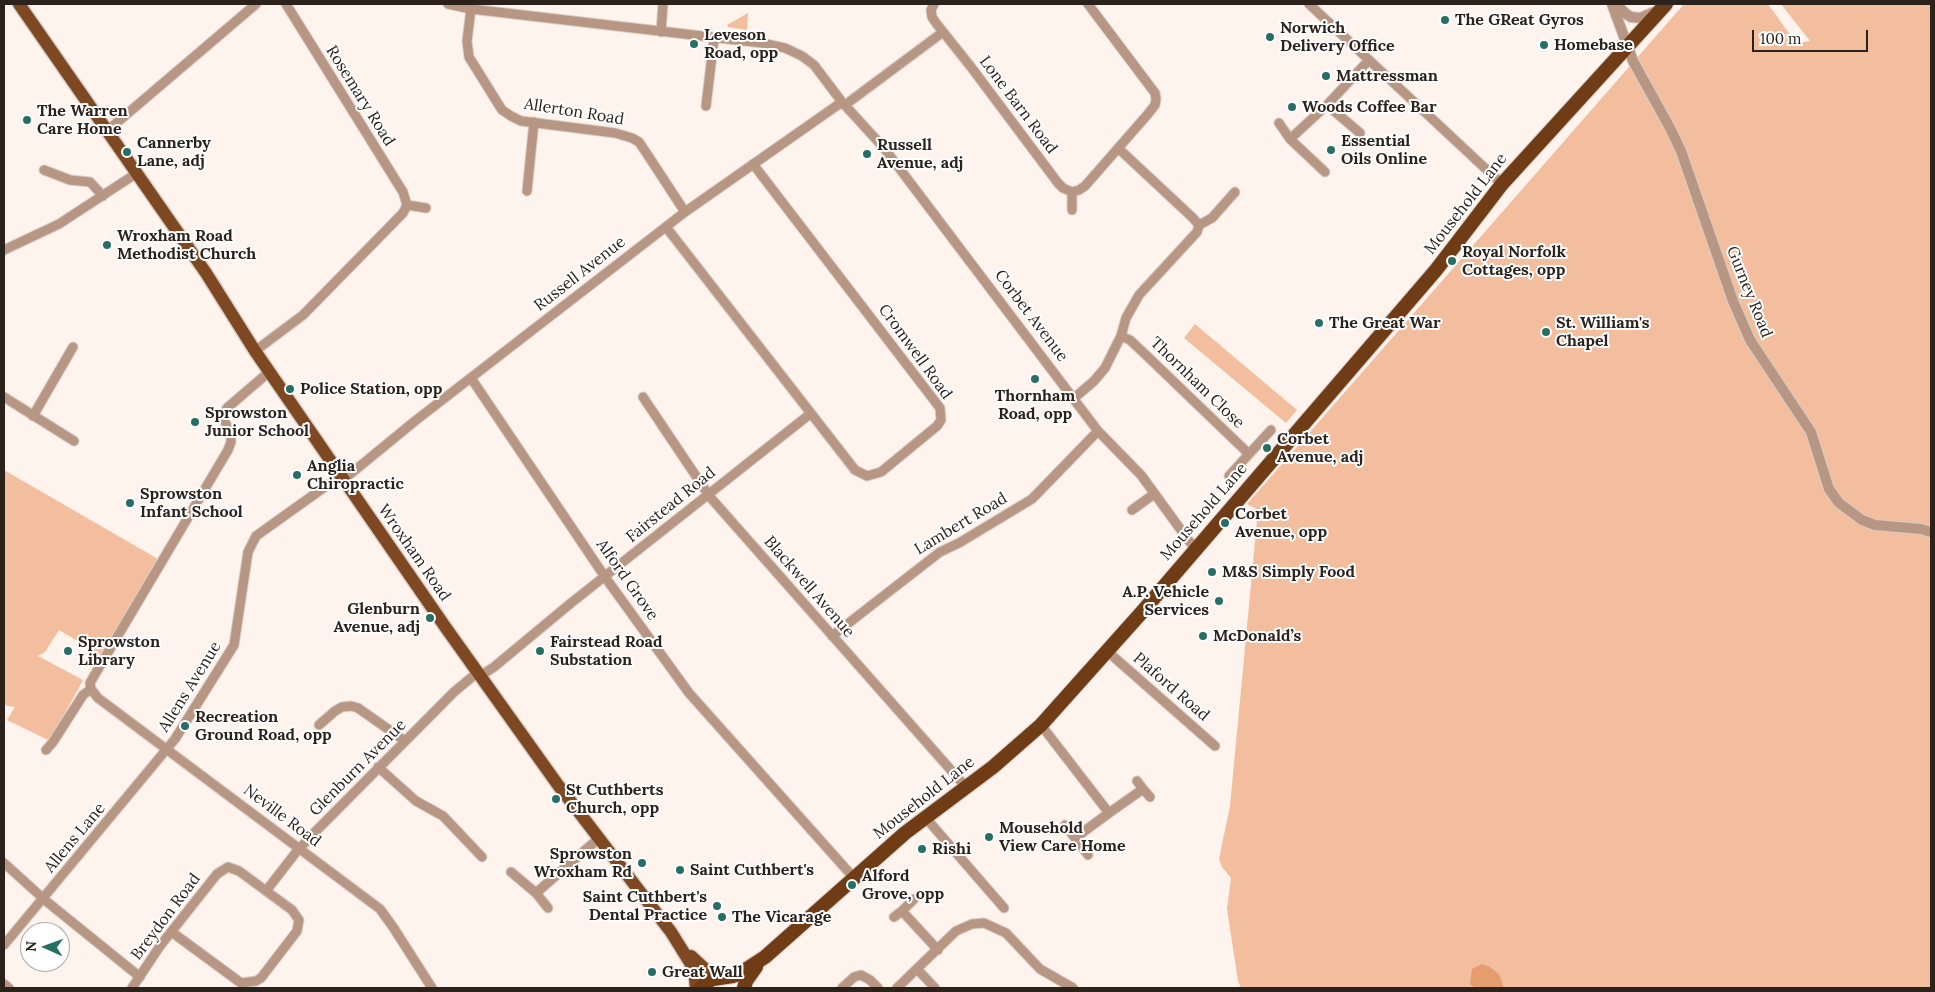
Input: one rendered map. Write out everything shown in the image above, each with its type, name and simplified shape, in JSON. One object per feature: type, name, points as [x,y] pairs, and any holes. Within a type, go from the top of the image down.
[{"type":"highway","name":"Mousehold Lane","points":[[744,988],[751,972],[765,957],[854,878],[925,817],[999,762],[1041,725],[1436,270],[1502,184],[1628,47],[1663,6]]},
{"type":"highway","name":"Mousehold Lane","points":[[701,988],[705,983],[742,972],[765,957]]},
{"type":"highway","points":[[722,978],[737,988]]},
{"type":"main road","name":"Wroxham Road","points":[[20,4],[206,273],[269,372],[539,760],[676,939],[705,969],[722,978]]},
{"type":"main road","name":"Wroxham Road","points":[[676,939],[694,969],[696,988]]},
{"type":"street","points":[[107,131],[256,4]]},
{"type":"street","name":"Rosemary Road","points":[[286,4],[403,192],[407,205]]},
{"type":"street","name":"Corbet Avenue","points":[[448,4],[471,9],[714,39],[762,43],[785,48],[814,65],[843,103],[884,148],[1073,399],[1098,430],[1141,475],[1188,541],[1196,548]]},
{"type":"street","points":[[661,32],[663,4]]},
{"type":"street","points":[[1072,210],[1072,192],[1085,186],[1148,114],[1155,105],[1156,99],[1155,93],[1088,4]]},
{"type":"street","points":[[1309,4],[1502,184]]},
{"type":"street","name":"Gurney Road","points":[[1612,4],[1638,70],[1681,151],[1733,301],[1750,340],[1811,432],[1829,489],[1838,503],[1862,520],[1874,525],[1921,528],[1931,532]]},
{"type":"street","points":[[1616,4],[1631,17],[1640,18],[1663,6]]},
{"type":"street","name":"Lone Barn Road","points":[[930,8],[932,17],[1058,183],[1063,188],[1072,192]]},
{"type":"street","name":"Allerton Road","points":[[471,9],[466,41],[469,57],[502,110],[521,121],[615,133],[632,138],[638,142],[650,157],[685,212]]},
{"type":"street","points":[[843,103],[943,32]]},
{"type":"street","points":[[706,106],[714,39]]},
{"type":"street","points":[[1290,139],[1327,105],[1369,60]]},
{"type":"street","name":"Russell Avenue","points":[[342,478],[666,226],[843,103]]},
{"type":"street","points":[[1327,105],[1360,133]]},
{"type":"street","points":[[527,191],[534,122]]},
{"type":"street","points":[[1279,123],[1290,139],[1324,172]]},
{"type":"street","points":[[1073,399],[1094,381],[1105,368],[1121,336],[1126,318],[1140,295],[1197,232],[1198,225],[1193,218],[1118,148]]},
{"type":"street","name":"Cromwell Road","points":[[666,226],[855,470],[867,476],[881,472],[937,426],[941,420],[940,408],[753,164]]},
{"type":"street","points":[[44,170],[70,180],[90,182],[103,196]]},
{"type":"street","points":[[4,250],[59,224],[137,173]]},
{"type":"street","points":[[1198,225],[1212,218],[1235,192]]},
{"type":"street","points":[[255,350],[303,315],[403,213],[407,205],[426,208]]},
{"type":"street","name":"Thornham Close","points":[[1121,336],[1130,340],[1249,454]]},
{"type":"street","points":[[33,416],[73,347]]},
{"type":"street","points":[[46,750],[83,695],[91,689],[90,684],[94,676],[228,450],[231,434],[224,420],[227,408],[269,372]]},
{"type":"street","name":"Alford Grove","points":[[471,378],[605,577],[694,699],[854,878]]},
{"type":"street","points":[[4,397],[74,441]]},
{"type":"street","name":"Blackwell Avenue","points":[[643,397],[708,494],[966,786]]},
{"type":"street","name":"Fairstead Road","points":[[479,674],[494,667],[810,414]]},
{"type":"street","name":"Lambert Road","points":[[832,636],[940,552],[1032,499],[1098,430]]},
{"type":"street","points":[[1229,476],[1272,430]]},
{"type":"street","name":"Allens Avenue","points":[[168,749],[234,645],[248,552],[252,542],[261,531],[342,478]]},
{"type":"street","points":[[1132,510],[1154,494]]},
{"type":"street","name":"Plaford Road","points":[[1107,650],[1215,746]]},
{"type":"street","name":"Glenburn Avenue","points":[[266,891],[300,848],[378,767],[454,692],[479,674]]},
{"type":"street","name":"Neville Road","points":[[91,689],[98,698],[380,909],[432,988]]},
{"type":"street","points":[[320,725],[335,711],[342,707],[351,706],[358,708],[406,741]]},
{"type":"street","points":[[1041,725],[1109,814]]},
{"type":"street","name":"Allens Lane","points":[[4,945],[168,749]]},
{"type":"street","points":[[378,767],[416,801],[443,816],[476,854]]},
{"type":"street","points":[[1137,781],[1150,797]]},
{"type":"street","points":[[1075,838],[1143,788]]},
{"type":"street","points":[[925,817],[1004,908]]},
{"type":"street","points":[[1065,825],[1088,855]]},
{"type":"street","points":[[536,893],[598,839]]},
{"type":"street","points":[[4,863],[43,898],[140,977]]},
{"type":"street","name":"Breydon Road","points":[[132,988],[160,946],[218,874],[228,867],[239,871],[266,891]]},
{"type":"street","points":[[511,872],[536,893],[548,908]]},
{"type":"street","points":[[172,933],[241,983],[256,981],[261,978],[297,931],[299,920],[292,910],[266,891]]},
{"type":"street","points":[[894,917],[914,899]]},
{"type":"street","points":[[902,911],[938,950]]},
{"type":"street","points":[[898,988],[949,937],[972,924],[991,925],[1006,933],[1040,969],[1073,988]]},
{"type":"street","points":[[918,970],[935,988]]},
{"type":"street","points":[[842,988],[854,977],[861,975],[878,988]]},
{"type":"street","points":[[4,984],[9,988]]},
{"type":"shaded area","points":[[1684,4],[1768,4],[1796,43],[1810,41],[1781,4],[1931,4],[1931,988],[1241,988],[1238,981],[1227,909],[1231,878],[1222,867],[1219,859],[1230,806],[1258,510],[1247,504]]},
{"type":"shaded area","points":[[748,13],[747,30],[728,27],[727,25]]},
{"type":"shaded area","points":[[1195,324],[1297,410],[1286,423],[1184,338]]},
{"type":"shaded area","points":[[4,470],[158,559],[101,655],[59,630],[45,652],[38,656],[83,680],[53,735],[48,740],[7,720],[15,707],[4,705]]},
{"type":"shaded area","points":[[1482,964],[1499,974],[1504,988],[1475,988],[1470,984],[1472,969]]},
{"type":"place","name":"The GReat Gyros","points":[[1445,20]]},
{"type":"place","name":"Norwich Delivery Office","points":[[1270,37]]},
{"type":"place","name":"Leveson Road, opp","points":[[694,44]]},
{"type":"place","name":"Homebase","points":[[1544,45]]},
{"type":"place","name":"Mattressman","points":[[1326,76]]},
{"type":"place","name":"Woods Coffee Bar","points":[[1292,107]]},
{"type":"place","name":"The Warren Care Home","points":[[27,120]]},
{"type":"place","name":"Essential Oils Online","points":[[1331,150]]},
{"type":"place","name":"Cannerby Lane, adj","points":[[127,152]]},
{"type":"place","name":"Russell Avenue, adj","points":[[867,154]]},
{"type":"place","name":"Wroxham Road Methodist Church","points":[[107,245]]},
{"type":"place","name":"Royal Norfolk Cottages, opp","points":[[1452,261]]},
{"type":"place","name":"The Great War","points":[[1319,323]]},
{"type":"place","name":"St. William's Chapel","points":[[1546,332]]},
{"type":"place","name":"Thornham Road, opp","points":[[1035,379]]},
{"type":"place","name":"Police Station, opp","points":[[290,389]]},
{"type":"place","name":"Sprowston Junior School","points":[[195,422]]},
{"type":"place","name":"Corbet Avenue, adj","points":[[1267,448]]},
{"type":"place","name":"Anglia Chiropractic","points":[[297,475]]},
{"type":"place","name":"Sprowston Infant School","points":[[130,503]]},
{"type":"place","name":"Corbet Avenue, opp","points":[[1225,523]]},
{"type":"place","name":"M&S Simply Food","points":[[1212,572]]},
{"type":"place","name":"A.P. Vehicle Services","points":[[1219,601]]},
{"type":"place","name":"Glenburn Avenue, adj","points":[[430,618]]},
{"type":"place","name":"McDonald’s","points":[[1203,636]]},
{"type":"place","name":"Sprowston Library","points":[[68,651]]},
{"type":"place","name":"Fairstead Road Substation","points":[[540,651]]},
{"type":"place","name":"Recreation Ground Road, opp","points":[[185,726]]},
{"type":"place","name":"St Cuthberts Church, opp","points":[[556,799]]},
{"type":"place","name":"Mousehold View Care Home","points":[[989,837]]},
{"type":"place","name":"Rishi","points":[[922,849]]},
{"type":"place","name":"Sprowston Wroxham Rd","points":[[642,863]]},
{"type":"place","name":"Saint Cuthbert's","points":[[680,870]]},
{"type":"place","name":"Alford Grove, opp","points":[[852,885]]},
{"type":"place","name":"Saint Cuthbert's Dental Practice","points":[[717,906]]},
{"type":"place","name":"The Vicarage","points":[[722,917]]},
{"type":"place","name":"Great Wall","points":[[652,972]]}]
